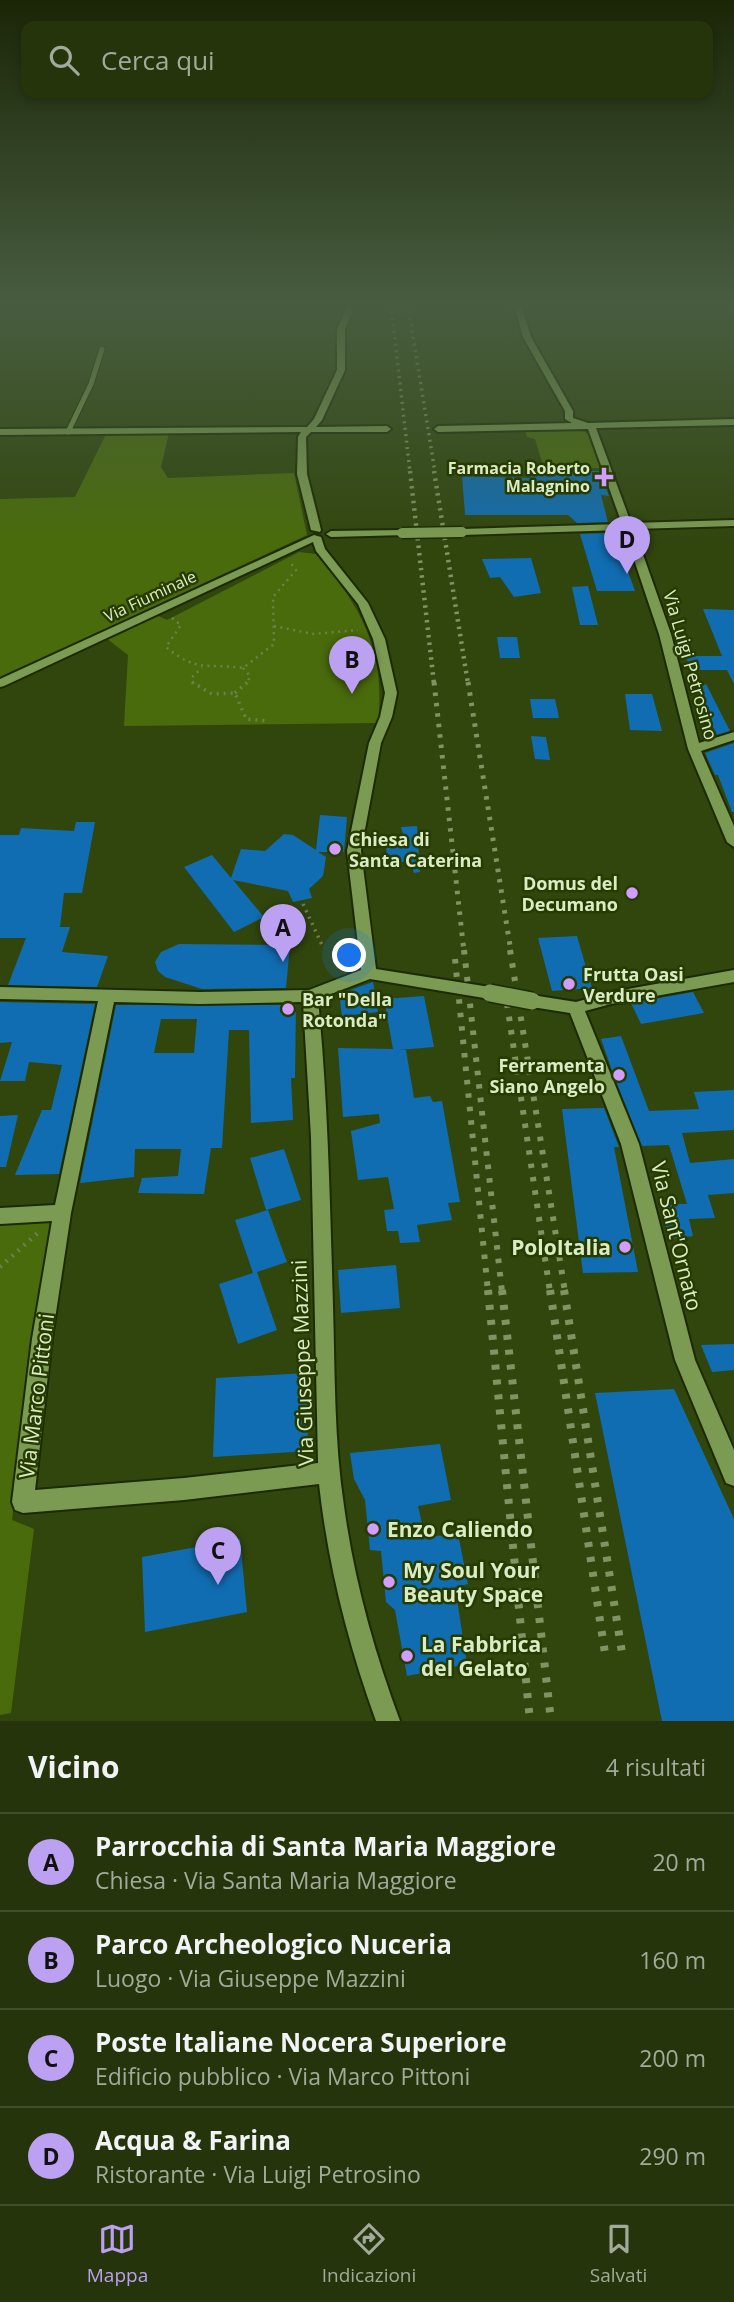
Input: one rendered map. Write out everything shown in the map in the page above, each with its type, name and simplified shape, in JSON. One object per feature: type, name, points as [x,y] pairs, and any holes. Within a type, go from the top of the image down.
[{"type":"street","points":[[334,385],[318,419],[305,432],[300,456],[302,475],[320,549],[363,603],[379,639],[391,693],[386,717],[375,743],[354,851],[369,974]]},
{"type":"street","name":"Via Luigi Petrosino","points":[[554,385],[569,411],[569,419],[596,433],[665,634],[694,749],[734,842]]},
{"type":"street","points":[[438,429],[734,422]]},
{"type":"street","points":[[0,432],[305,432],[387,429]]},
{"type":"street","points":[[315,535],[326,530],[331,534],[402,533],[734,523]]},
{"type":"street","name":"Via Fiuminale","points":[[0,683],[315,535]]},
{"type":"street","points":[[694,749],[734,736]]},
{"type":"street","points":[[0,993],[310,996],[369,974],[576,1009],[611,998],[734,976]]},
{"type":"street","points":[[0,1216],[56,1217],[107,996]]},
{"type":"street","name":"Via Giuseppe Mazzini","points":[[310,996],[319,1083],[319,1197],[329,1472],[338,1544],[351,1600],[368,1670],[388,1721]]},
{"type":"street","name":"Via Sant'Ornato","points":[[576,1009],[630,1144],[685,1360],[734,1475]]},
{"type":"street","name":"Via Marco Pittoni","points":[[56,1217],[23,1503],[184,1489],[329,1472]]},
{"type":"lane","points":[[68,432],[90,385]]},
{"type":"path","points":[[243,668],[274,644],[273,597],[296,570],[294,564],[285,559]]},
{"type":"path","points":[[172,618],[181,625],[166,647],[183,661],[203,668]]},
{"type":"path","points":[[273,626],[313,634],[358,630]]},
{"type":"path","points":[[215,664],[243,668],[250,676],[248,683],[235,692],[210,694],[192,683],[193,676],[203,668],[215,664]]},
{"type":"path","points":[[235,692],[246,719],[268,721]]},
{"type":"path","points":[[303,904],[322,945]]},
{"type":"path","points":[[0,1268],[56,1217]]},
{"type":"green space","points":[[574,427],[591,435],[605,468],[544,469],[535,439],[527,437],[524,428]]},
{"type":"green space","points":[[107,432],[169,433],[161,467],[168,478],[294,473],[307,535],[0,678],[0,499],[75,497]]},
{"type":"green space","points":[[299,552],[316,554],[358,611],[374,652],[378,674],[378,723],[124,726],[128,655],[106,638],[156,615],[167,620]]},
{"type":"green space","points":[[50,1221],[12,1520],[34,1529],[11,1713],[0,1715],[0,1223]]},
{"type":"building","points":[[600,471],[609,496],[601,495],[608,522],[577,523],[568,515],[465,515],[462,476],[531,478],[530,475]]},
{"type":"building","points":[[611,533],[613,538],[616,538],[635,591],[597,591],[580,534]]},
{"type":"building","points":[[531,558],[541,593],[514,597],[500,577],[490,578],[482,559]]},
{"type":"building","points":[[588,586],[598,625],[580,625],[572,587]]},
{"type":"building","points":[[703,609],[734,610],[734,684],[727,670],[690,670],[686,656],[722,656]]},
{"type":"building","points":[[497,637],[517,637],[520,658],[500,658]]},
{"type":"building","points":[[706,684],[730,731],[717,735],[695,690]]},
{"type":"building","points":[[625,694],[652,694],[662,731],[630,730]]},
{"type":"building","points":[[530,699],[555,699],[559,718],[533,718]]},
{"type":"building","points":[[531,736],[546,737],[550,760],[535,759]]},
{"type":"building","points":[[734,743],[732,812],[718,775],[715,775],[705,753]]},
{"type":"building","points":[[320,815],[347,817],[344,852],[318,852],[326,857],[323,876],[309,889],[312,898],[293,902],[288,891],[233,880],[264,917],[234,932],[184,867],[212,855],[231,878],[241,849],[265,851],[284,834],[293,835],[316,850]]},
{"type":"building","points":[[76,822],[95,822],[82,893],[64,893],[60,927],[70,927],[62,952],[108,956],[97,987],[8,985],[26,938],[0,938],[0,835],[19,835],[21,828],[74,831]]},
{"type":"building","points":[[417,826],[420,872],[414,873],[410,862],[387,862],[386,842],[405,841],[401,827]]},
{"type":"building","points":[[577,936],[592,988],[552,991],[538,938]]},
{"type":"building","points":[[179,944],[290,945],[286,988],[202,989],[165,977],[158,971],[155,962],[161,952]]},
{"type":"building","points":[[373,982],[378,1012],[342,1016],[339,994]]},
{"type":"building","points":[[693,992],[704,1013],[641,1024],[631,1003]]},
{"type":"building","points":[[424,996],[434,1047],[399,1050],[406,1050],[414,1098],[430,1096],[433,1102],[442,1101],[460,1202],[448,1203],[452,1220],[417,1225],[420,1242],[400,1243],[398,1231],[387,1231],[384,1210],[394,1209],[388,1177],[358,1180],[351,1131],[380,1123],[379,1114],[343,1117],[338,1048],[393,1049],[384,999]]},
{"type":"building","points":[[0,1002],[95,1004],[59,1174],[15,1175],[42,1110],[51,1110],[62,1065],[29,1062],[25,1081],[0,1081],[12,1042],[0,1043]]},
{"type":"building","points":[[116,1005],[296,1005],[295,1078],[291,1078],[293,1120],[251,1123],[249,1030],[229,1030],[222,1148],[211,1148],[204,1194],[138,1193],[142,1178],[178,1176],[181,1149],[135,1149],[134,1177],[80,1183]],"holes":[[[161,1019],[197,1019],[194,1053],[154,1053]]]},
{"type":"building","points":[[621,1036],[649,1111],[699,1109],[694,1092],[734,1090],[734,1130],[682,1133],[690,1163],[734,1159],[734,1193],[708,1195],[715,1218],[689,1219],[693,1236],[669,1239],[660,1204],[687,1204],[669,1145],[642,1146],[615,1079],[601,1039]]},
{"type":"building","points":[[604,1108],[619,1147],[614,1147],[638,1272],[583,1273],[562,1109]]},
{"type":"building","points":[[18,1115],[6,1167],[0,1167],[0,1116]]},
{"type":"building","points":[[284,1149],[301,1200],[266,1210],[250,1158]]},
{"type":"building","points":[[268,1210],[287,1262],[257,1272],[277,1330],[238,1344],[219,1284],[253,1273],[235,1220]]},
{"type":"building","points":[[396,1265],[400,1308],[341,1313],[338,1270]]},
{"type":"building","points":[[734,1344],[734,1370],[712,1372],[701,1345]]},
{"type":"building","points":[[307,1373],[308,1451],[213,1457],[216,1378]]},
{"type":"building","points":[[674,1389],[734,1519],[734,1721],[662,1721],[595,1393]]},
{"type":"building","points":[[440,1444],[451,1500],[418,1506],[425,1537],[458,1534],[468,1584],[455,1587],[467,1664],[407,1676],[395,1610],[386,1602],[381,1551],[370,1550],[365,1500],[354,1479],[350,1453]]},
{"type":"building","points":[[240,1539],[247,1612],[145,1632],[142,1557]]},
{"type":"railway","points":[[400,385],[410,472]]},
{"type":"railway","points":[[421,385],[435,472]]},
{"type":"railway","points":[[410,471],[434,684]]},
{"type":"railway","points":[[434,471],[468,684]]},
{"type":"railway","points":[[434,682],[464,952]]},
{"type":"railway","points":[[468,682],[511,952]]},
{"type":"railway","points":[[464,950],[502,1292]]},
{"type":"railway","points":[[510,950],[565,1292]]},
{"type":"railway","points":[[455,959],[488,1292]]},
{"type":"railway","points":[[505,990],[550,1292]]},
{"type":"railway","points":[[488,1290],[530,1721]]},
{"type":"railway","points":[[502,1290],[551,1721]]},
{"type":"railway","points":[[550,1290],[606,1660]]},
{"type":"railway","points":[[564,1290],[623,1659]]},
{"type":"place","name":"Farmacia Roberto Malagnino","points":[[604,477]]},
{"type":"place","name":"Acqua & Farina","points":[[627,574]]},
{"type":"place","name":"Parco Archeologico Nuceria","points":[[352,694]]},
{"type":"place","name":"Chiesa di Santa Caterina","points":[[335,849]]},
{"type":"place","name":"Domus del Decumano","points":[[632,893]]},
{"type":"place","name":"Parrocchia di Santa Maria Maggiore","points":[[283,962]]},
{"type":"place","name":"Frutta Oasi Verdure","points":[[569,984]]},
{"type":"place","name":"Bar \"Della Rotonda\"","points":[[288,1009]]},
{"type":"place","name":"Ferramenta Siano Angelo","points":[[619,1075]]},
{"type":"place","name":"PoloItalia","points":[[625,1247]]},
{"type":"place","name":"Enzo Caliendo","points":[[373,1529]]},
{"type":"place","name":"My Soul Your Beauty Space","points":[[389,1582]]},
{"type":"place","name":"Poste Italiane Nocera Superiore","points":[[218,1585]]},
{"type":"place","name":"La Fabbrica del Gelato","points":[[407,1656]]}]
